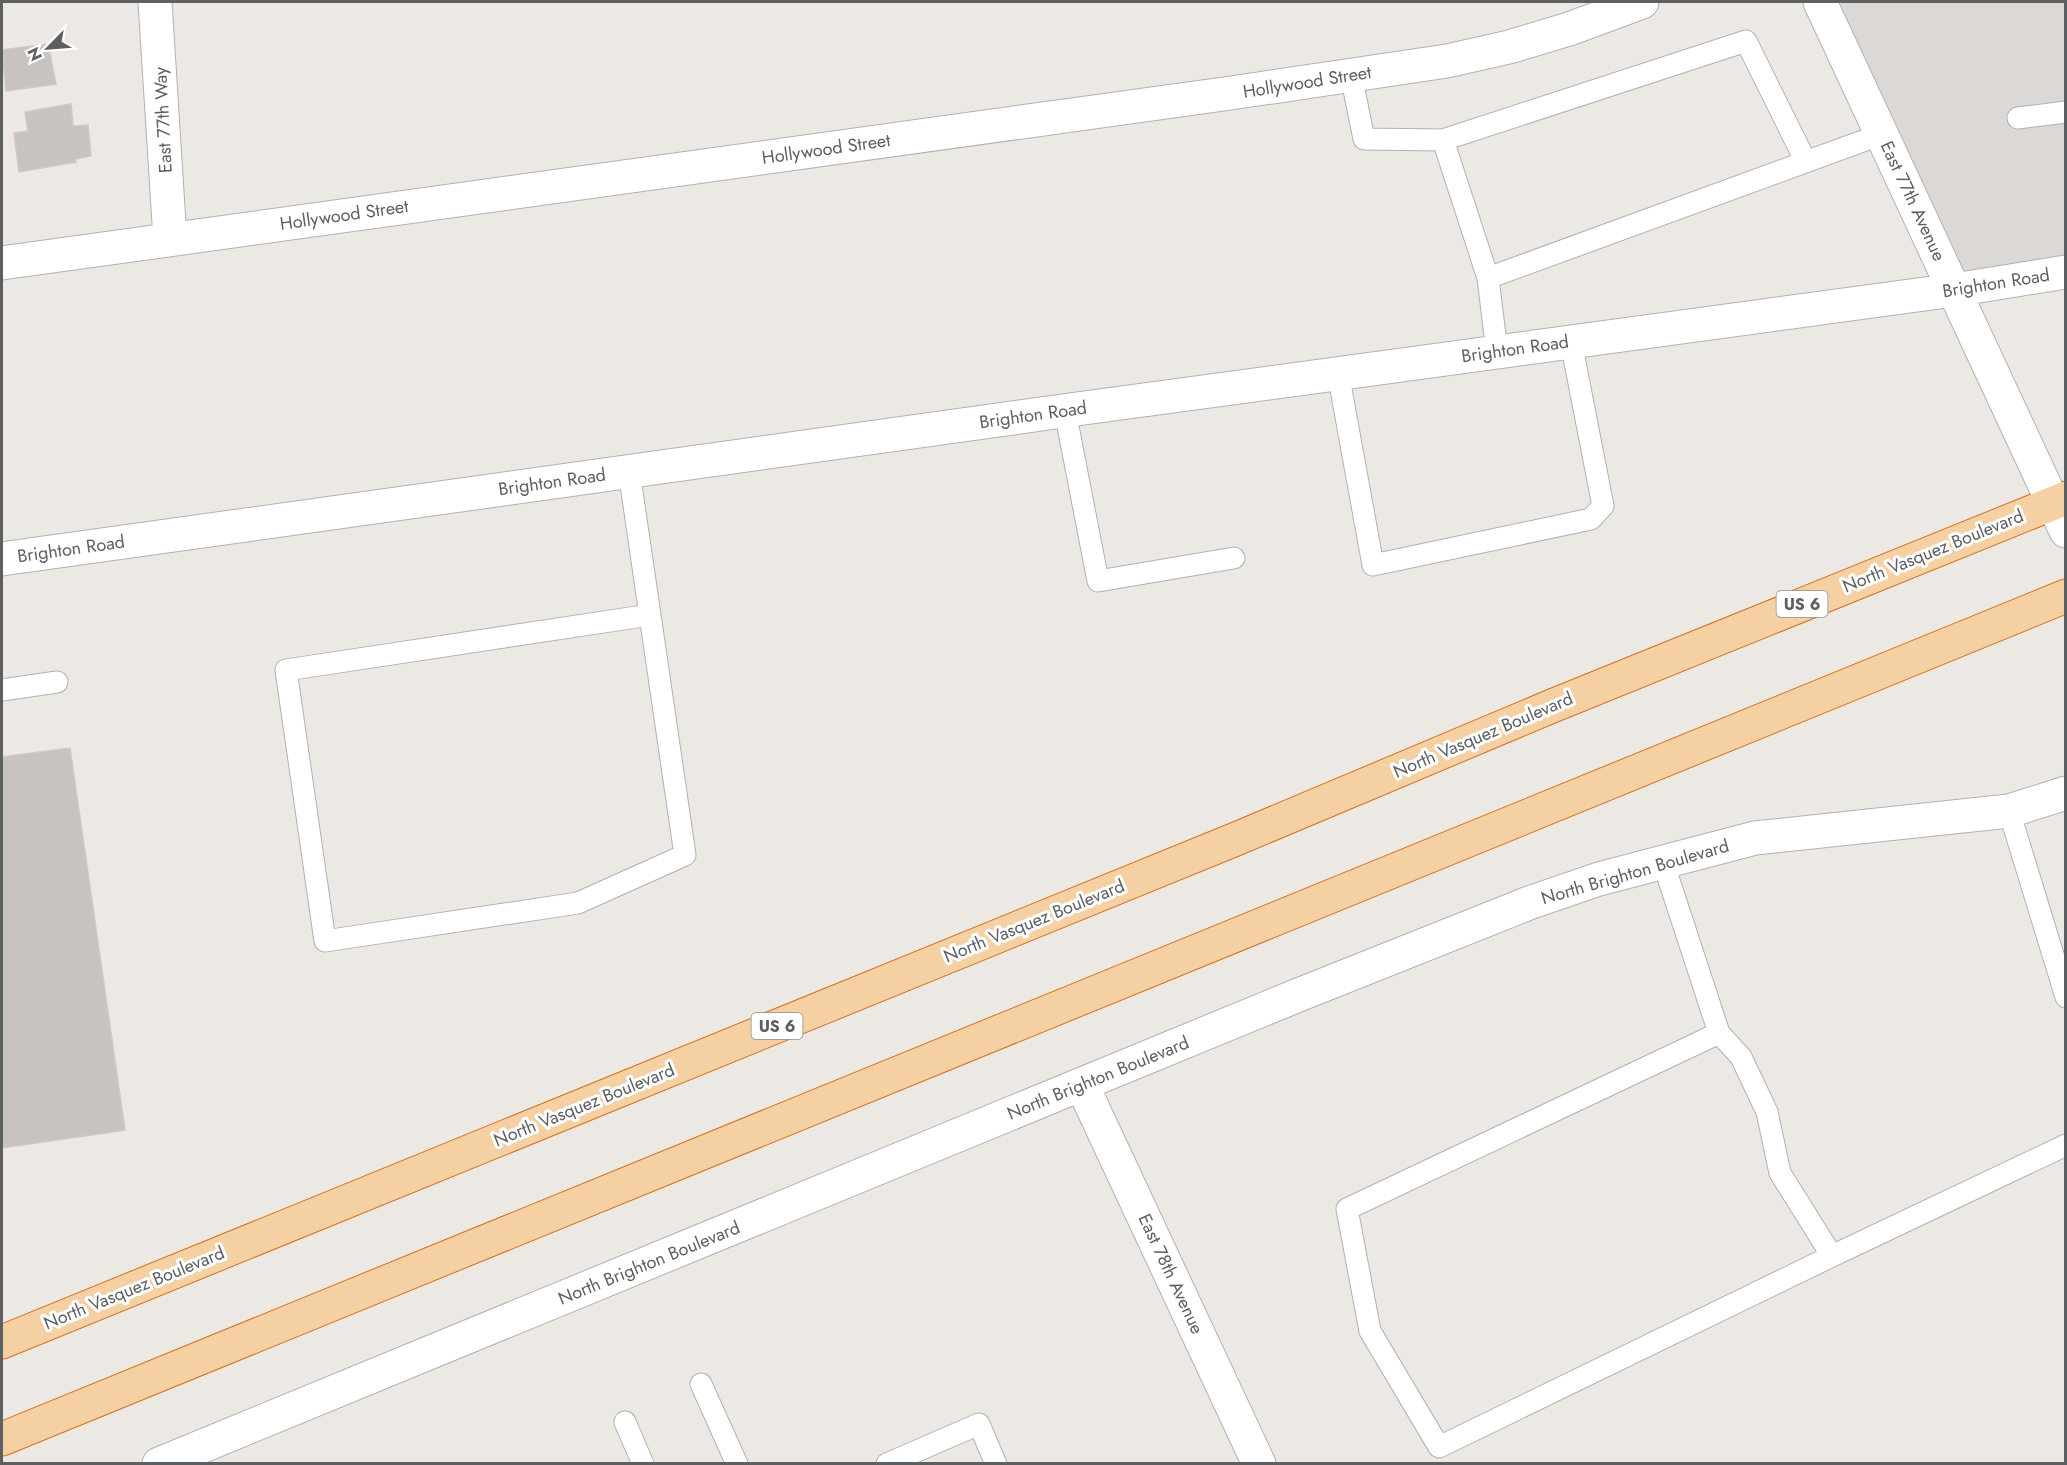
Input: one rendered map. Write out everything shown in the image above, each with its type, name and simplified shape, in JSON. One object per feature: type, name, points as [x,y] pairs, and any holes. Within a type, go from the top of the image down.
[{"type":"highway","name":"North Vasquez Boulevard","points":[[2,1342],[1214,848],[1552,706],[2061,511]]},
{"type":"highway","points":[[2,1439],[2066,596]]},
{"type":"street","name":"East 77th Way","points":[[155,2],[170,239]]},
{"type":"street","name":"Hollywood Street","points":[[2,264],[1447,61],[1509,47],[1569,29],[1642,2]]},
{"type":"street","name":"East 77th Avenue","points":[[1820,2],[1954,290],[2061,511]]},
{"type":"street","name":"Brighton Road","points":[[2,559],[1338,373],[1954,290],[2066,272]]},
{"type":"street","name":"North Brighton Boulevard","points":[[159,1464],[1296,996],[1529,903],[1599,879],[1755,838],[2009,812],[2066,793]]},
{"type":"street","name":"East 78th Avenue","points":[[1082,1085],[1259,1464]]},
{"type":"lane","points":[[1351,75],[1364,140],[1443,140],[1746,41],[1806,162]]},
{"type":"lane","points":[[2018,118],[2066,112]]},
{"type":"lane","points":[[1488,278],[1882,134]]},
{"type":"lane","points":[[1443,140],[1488,278],[1497,352]]},
{"type":"lane","points":[[1338,373],[1373,565],[1591,519],[1603,506],[1571,342]]},
{"type":"lane","points":[[1065,411],[1098,581],[1234,558]]},
{"type":"lane","points":[[629,471],[650,615],[685,855],[578,903],[325,941],[286,670],[650,615]]},
{"type":"lane","points":[[2,690],[57,682]]},
{"type":"lane","points":[[2009,812],[2066,997]]},
{"type":"lane","points":[[1663,862],[1719,1033],[1741,1057],[1767,1112],[1780,1173],[1832,1256]]},
{"type":"lane","points":[[1719,1033],[1347,1209],[1370,1331],[1439,1447],[2066,1145]]},
{"type":"lane","points":[[700,1384],[737,1464]]},
{"type":"lane","points":[[625,1422],[643,1464]]},
{"type":"lane","points":[[887,1464],[979,1424],[996,1464]]},
{"type":"shaded area","points":[[1819,2],[2065,2],[2065,270],[1965,285]]},
{"type":"building","points":[[48,44],[56,84],[6,91],[2,50]]},
{"type":"building","points":[[71,104],[73,126],[88,125],[91,156],[76,159],[76,162],[19,172],[14,133],[28,131],[25,112]]},
{"type":"building","points":[[70,748],[125,1130],[2,1148],[2,757]]}]
